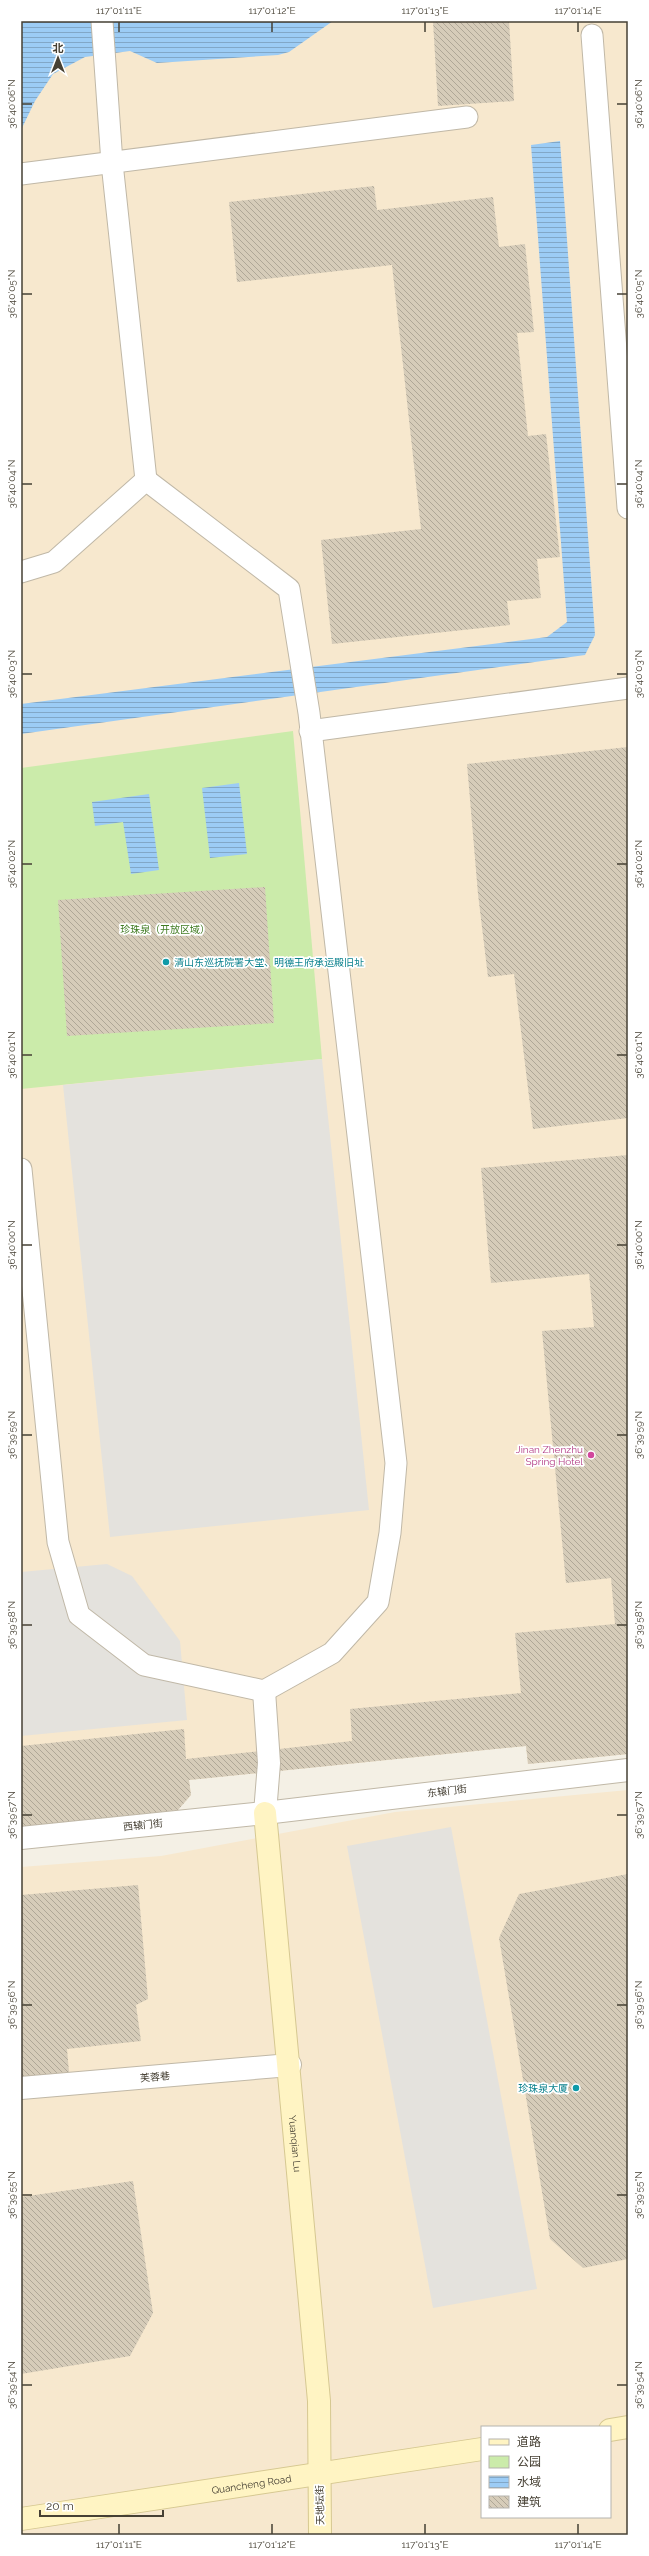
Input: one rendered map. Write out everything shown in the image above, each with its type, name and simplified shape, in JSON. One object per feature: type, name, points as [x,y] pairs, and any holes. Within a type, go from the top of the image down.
[{"type":"street","points":[[264,1691],[269,1763],[265,1813]]},
{"type":"street","name":"东辕门街","points":[[265,1813],[628,1770]]},
{"type":"street","name":"西辕门街","points":[[21,1838],[265,1813]]},
{"type":"street","name":"Yuanqian Lu","points":[[265,1813],[290,2065],[319,2401],[319,2474]]},
{"type":"street","name":"芙蓉巷","points":[[21,2088],[290,2065]]},
{"type":"street","points":[[611,2430],[628,2427]]},
{"type":"street","name":"Quancheng Road","points":[[21,2519],[481,2449]]},
{"type":"street","name":"天地坛街","points":[[319,2474],[320,2535]]},
{"type":"lane","points":[[21,1169],[58,1542],[79,1615],[144,1665],[264,1691],[332,1653],[378,1602],[390,1533],[396,1463],[308,704],[289,589],[146,480],[112,163],[102,21]]},
{"type":"lane","points":[[592,35],[628,508]]},
{"type":"lane","points":[[21,174],[467,117]]},
{"type":"lane","points":[[21,572],[54,562],[146,480]]},
{"type":"lane","points":[[310,731],[628,688]]},
{"type":"shaded area","points":[[21,21],[628,21],[628,1754],[528,1764],[526,1746],[189,1780],[191,1795],[178,1810],[21,1825]]},
{"type":"shaded area","points":[[322,1059],[369,1510],[110,1537],[63,1085]]},
{"type":"shaded area","points":[[107,1564],[132,1576],[180,1641],[187,1720],[21,1736],[21,1572]]},
{"type":"shaded area","points":[[628,1790],[628,2535],[21,2535],[21,1867],[161,1856],[395,1812]]},
{"type":"shaded area","points":[[451,1827],[537,2289],[433,2308],[347,1846]]},
{"type":"green space","name":"珍珠泉（开放区域）","points":[[293,731],[322,1059],[21,1089],[21,768]]},
{"type":"water","points":[[21,21],[333,21],[289,52],[278,55],[157,63],[130,51],[85,57],[53,74],[35,101],[21,130]]},
{"type":"water","points":[[560,141],[595,635],[585,655],[21,734],[21,704],[547,637],[567,622],[531,145]]},
{"type":"water","points":[[239,783],[247,854],[210,858],[202,788]]},
{"type":"water","points":[[149,794],[159,870],[131,874],[123,822],[95,826],[92,802]]},
{"type":"building","points":[[433,21],[509,21],[514,101],[438,106]]},
{"type":"building","points":[[374,186],[377,210],[493,197],[499,247],[525,244],[534,332],[517,333],[528,436],[546,434],[560,557],[537,559],[541,598],[507,601],[510,625],[332,644],[321,540],[421,529],[392,265],[237,282],[229,202]]},
{"type":"building","points":[[628,747],[628,1118],[533,1129],[514,974],[488,977],[478,894],[467,764]]},
{"type":"building","name":"清山东巡抚院署大堂、明德王府承运殿旧址","points":[[265,887],[274,1023],[67,1036],[58,900]]},
{"type":"building","name":"Jinan Zhenzhu Spring Hotel","points":[[628,1155],[628,1754],[528,1764],[526,1746],[189,1780],[191,1795],[178,1810],[21,1827],[21,1746],[184,1729],[186,1759],[352,1741],[350,1709],[521,1693],[515,1633],[615,1624],[611,1578],[566,1583],[542,1331],[594,1327],[589,1274],[491,1283],[481,1168]]},
{"type":"building","name":"珍珠泉大厦","points":[[628,1874],[628,2259],[583,2268],[550,2239],[499,1938],[519,1894]]},
{"type":"building","points":[[138,1885],[148,1999],[136,2005],[141,2041],[67,2049],[69,2072],[21,2077],[21,1895]]},
{"type":"building","points":[[133,2181],[153,2313],[130,2356],[21,2374],[21,2197]]},
{"type":"place","name":"清山东巡抚院署大堂、明德王府承运殿旧址","points":[[166,962]]},
{"type":"place","name":"Jinan Zhenzhu Spring Hotel","points":[[591,1455]]},
{"type":"place","name":"珍珠泉大厦","points":[[576,2088]]}]
